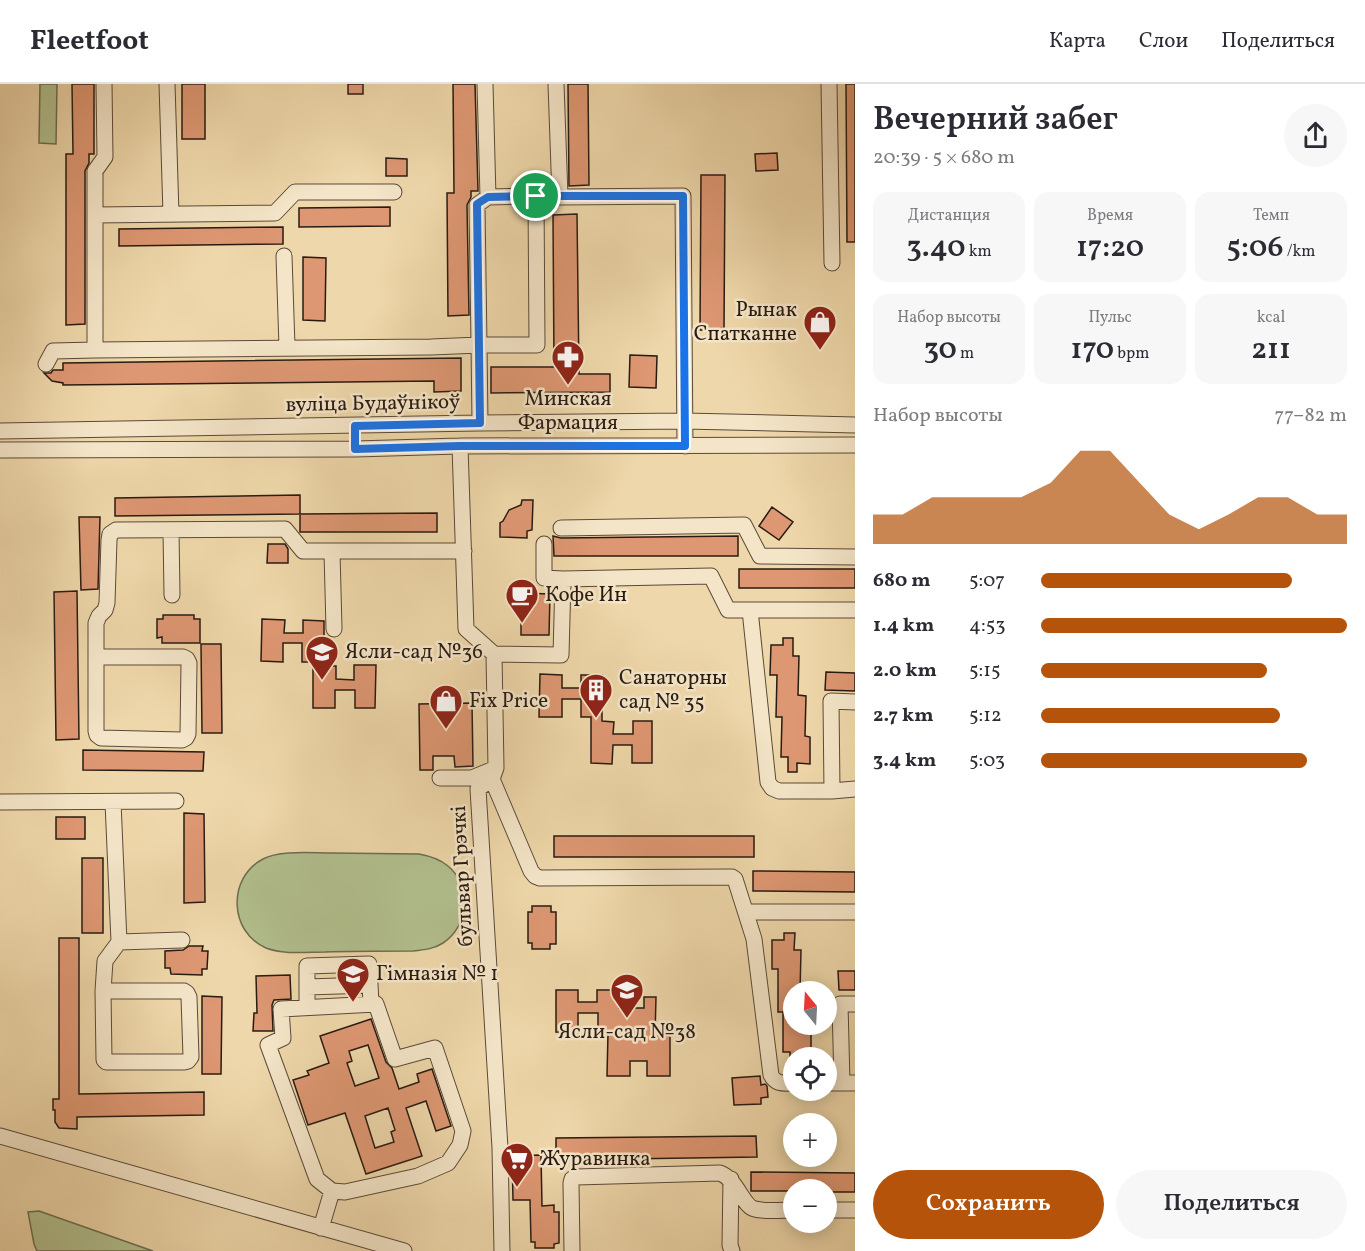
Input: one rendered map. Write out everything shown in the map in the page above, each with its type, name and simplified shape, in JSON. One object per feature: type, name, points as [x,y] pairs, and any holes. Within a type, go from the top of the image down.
[{"type":"street","points":[[95,350],[95,171],[105,157],[104,84]]},
{"type":"street","points":[[167,84],[171,214]]},
{"type":"street","points":[[485,84],[488,197]]},
{"type":"street","points":[[556,84],[560,197]]},
{"type":"street","points":[[829,84],[832,263]]},
{"type":"street","points":[[95,215],[275,213],[295,192],[394,192]]},
{"type":"street","points":[[46,364],[53,351],[537,345],[536,196]]},
{"type":"street","points":[[480,423],[477,204],[488,197],[683,196],[685,446]]},
{"type":"street","points":[[284,256],[287,347]]},
{"type":"street","name":"вуліца Будаўнікоў","points":[[0,431],[684,421],[855,425]]},
{"type":"street","points":[[355,426],[355,449]]},
{"type":"street","name":"вуліца Будаўнікоў","points":[[0,450],[855,445]]},
{"type":"street","points":[[460,446],[466,629],[494,654],[561,655],[562,579]]},
{"type":"street","points":[[561,528],[744,525],[760,556],[855,557]]},
{"type":"street","points":[[96,657],[183,657],[187,659],[189,663],[188,734],[186,738],[182,740],[101,738],[97,735],[96,731],[96,657],[96,623],[107,603],[108,540],[110,534],[116,530],[285,529],[303,551],[464,551]]},
{"type":"street","points":[[171,530],[172,595]]},
{"type":"street","points":[[544,544],[544,578],[711,576],[728,610],[855,610]]},
{"type":"street","points":[[332,552],[334,629]]},
{"type":"street","points":[[750,610],[768,782],[772,788],[779,791],[855,789]]},
{"type":"street","points":[[494,654],[494,773],[531,871],[540,879],[732,877],[735,879],[754,939],[771,1075],[778,1083],[783,1083]]},
{"type":"street","points":[[832,791],[831,701],[855,702]]},
{"type":"street","points":[[440,778],[472,778],[494,773]]},
{"type":"street","name":"бульвар Грэчкі","points":[[494,773],[478,789],[500,1148],[502,1251]]},
{"type":"street","points":[[0,802],[176,801]]},
{"type":"street","points":[[103,991],[184,991],[187,993],[191,1057],[188,1061],[106,1062],[104,1060],[103,991],[105,961],[119,942],[113,802]]},
{"type":"street","points":[[746,912],[855,912]]},
{"type":"street","points":[[119,942],[182,940]]},
{"type":"street","points":[[307,1008],[307,966],[369,964],[370,1004]]},
{"type":"street","points":[[341,965],[342,1006]]},
{"type":"street","points":[[307,987],[370,985]]},
{"type":"street","points":[[376,1004],[395,1059],[435,1048],[463,1131],[460,1145],[448,1163],[418,1176],[345,1192],[332,1191],[317,1179],[268,1046],[283,1038],[281,1009],[342,1006],[376,1004]]},
{"type":"street","points":[[849,1083],[840,1004],[855,1004]]},
{"type":"street","points":[[0,1136],[404,1251]]},
{"type":"street","points":[[572,1251],[570,1183],[576,1177],[720,1173],[731,1179],[747,1203],[755,1209],[783,1210]]},
{"type":"street","points":[[731,1179],[730,1245],[732,1251]]},
{"type":"street","points":[[321,1227],[332,1191]]},
{"type":"street","points":[[837,1210],[855,1210]]},
{"type":"green space","points":[[40,84],[57,84],[56,144],[39,143]]},
{"type":"green space","points":[[296,853],[419,854],[442,861],[448,866],[456,874],[464,895],[464,906],[458,927],[443,943],[429,949],[288,952],[273,950],[254,940],[245,930],[239,918],[238,891],[243,879],[251,868],[270,856]]},
{"type":"green space","points":[[39,1211],[153,1251],[37,1251],[28,1212]]},
{"type":"building","points":[[72,84],[94,84],[94,154],[89,154],[89,163],[85,171],[85,324],[66,325],[66,154],[73,154]]},
{"type":"building","points":[[182,84],[205,84],[205,139],[182,139]]},
{"type":"building","points":[[348,84],[363,84],[363,94],[348,94]]},
{"type":"building","points":[[453,84],[475,84],[478,191],[471,191],[467,205],[469,315],[448,316],[447,193],[454,193]]},
{"type":"building","points":[[568,84],[588,84],[589,185],[569,186]]},
{"type":"building","points":[[846,84],[855,84],[855,242],[847,242]]},
{"type":"building","points":[[777,153],[778,170],[756,171],[755,154]]},
{"type":"building","points":[[386,158],[407,159],[407,176],[386,176]]},
{"type":"building","points":[[701,175],[725,175],[724,330],[700,330]]},
{"type":"building","points":[[390,207],[390,226],[299,227],[299,208]]},
{"type":"building","points":[[577,214],[579,374],[610,374],[610,392],[491,393],[491,367],[554,367],[553,215]]},
{"type":"building","points":[[283,227],[283,244],[119,246],[119,229]]},
{"type":"building","points":[[303,257],[326,258],[325,321],[303,320]]},
{"type":"building","points":[[630,355],[657,356],[656,388],[629,387]]},
{"type":"building","points":[[461,358],[461,391],[434,392],[434,381],[63,385],[63,383],[52,381],[44,373],[63,370],[63,363]]},
{"type":"building","points":[[300,495],[300,514],[115,516],[115,498]]},
{"type":"building","points":[[522,500],[533,500],[532,530],[527,531],[527,538],[500,537],[500,523],[509,510],[521,505]]},
{"type":"building","points":[[772,507],[793,522],[779,540],[759,526]]},
{"type":"building","points":[[437,513],[437,532],[300,532],[300,514]]},
{"type":"building","points":[[79,517],[100,517],[98,589],[81,590]]},
{"type":"building","points":[[553,536],[561,538],[738,536],[738,556],[554,556]]},
{"type":"building","points":[[268,544],[285,544],[288,549],[288,563],[267,563]]},
{"type":"building","points":[[739,569],[855,569],[855,588],[739,588]]},
{"type":"building","points":[[77,591],[79,739],[56,740],[54,592]]},
{"type":"building","points":[[521,593],[550,594],[549,635],[521,635]]},
{"type":"building","points":[[163,615],[194,615],[194,619],[200,619],[200,643],[162,643],[162,637],[157,638],[157,619],[163,619]]},
{"type":"building","points":[[262,619],[285,620],[284,633],[303,633],[303,620],[324,621],[324,666],[336,666],[336,679],[354,680],[354,665],[376,665],[375,708],[355,708],[355,690],[335,690],[335,708],[313,708],[313,662],[302,662],[302,643],[283,643],[283,662],[261,661]]},
{"type":"building","points":[[783,638],[793,638],[793,656],[799,656],[798,695],[806,696],[805,736],[810,737],[810,764],[797,763],[797,772],[788,772],[788,757],[781,757],[782,717],[776,717],[777,675],[770,675],[771,645],[783,645]]},
{"type":"building","points":[[201,644],[221,644],[222,733],[202,733]]},
{"type":"building","points":[[826,672],[855,673],[855,691],[825,690]]},
{"type":"building","name":"Санаторны сад № 35","points":[[540,674],[562,675],[562,688],[581,688],[581,675],[602,675],[602,721],[614,722],[613,734],[633,734],[633,721],[652,721],[652,763],[632,763],[632,745],[613,745],[612,764],[591,763],[591,717],[581,717],[581,699],[562,699],[562,717],[539,717]]},
{"type":"building","name":"Fix Price","points":[[472,703],[473,766],[455,767],[454,756],[433,756],[433,770],[420,770],[419,704]]},
{"type":"building","points":[[83,750],[204,752],[203,771],[83,770]]},
{"type":"building","points":[[184,813],[204,814],[205,902],[184,903]]},
{"type":"building","points":[[56,817],[85,817],[85,839],[56,839]]},
{"type":"building","points":[[554,836],[754,836],[754,857],[554,857]]},
{"type":"building","points":[[82,858],[103,858],[103,933],[82,933]]},
{"type":"building","points":[[753,871],[855,872],[855,892],[753,891]]},
{"type":"building","points":[[532,906],[551,906],[551,912],[556,912],[556,944],[550,944],[550,949],[532,949],[532,943],[528,943],[528,912],[532,912]]},
{"type":"building","points":[[784,933],[795,933],[794,950],[801,950],[800,981],[783,981],[783,1012],[778,1012],[778,969],[772,969],[772,940],[784,940]]},
{"type":"building","points":[[59,938],[79,938],[79,1094],[204,1092],[204,1115],[77,1117],[77,1129],[59,1128],[55,1122],[53,1099],[59,1099]]},
{"type":"building","points":[[189,946],[203,946],[202,951],[208,951],[207,969],[202,969],[202,975],[171,974],[170,968],[165,968],[165,951],[183,950]]},
{"type":"building","points":[[838,971],[855,971],[855,990],[839,990]]},
{"type":"building","points":[[290,975],[291,999],[274,1000],[272,1005],[273,1031],[253,1031],[254,1013],[257,1013],[256,976]]},
{"type":"building","points":[[556,990],[578,990],[578,1002],[597,1002],[597,990],[619,990],[619,1008],[644,1008],[644,997],[656,997],[655,1036],[670,1036],[670,1076],[647,1076],[647,1061],[630,1061],[630,1076],[607,1076],[608,1033],[598,1033],[598,1013],[578,1013],[578,1033],[556,1032]]},
{"type":"building","points":[[202,996],[222,997],[221,1074],[202,1074]]},
{"type":"building","points":[[371,1019],[386,1062],[392,1068],[399,1089],[419,1082],[417,1074],[432,1069],[451,1126],[436,1131],[426,1101],[406,1108],[422,1156],[366,1174],[345,1113],[308,1125],[293,1080],[309,1075],[307,1071],[329,1063],[320,1036]],"holes":[[[368,1045],[379,1078],[355,1086],[347,1063],[352,1061],[349,1051]],[[388,1108],[395,1130],[391,1132],[394,1142],[375,1148],[365,1116]]]},
{"type":"building","points":[[783,1035],[811,1035],[811,1047],[783,1047]]},
{"type":"building","points":[[760,1076],[761,1085],[767,1086],[768,1097],[761,1098],[761,1104],[734,1105],[732,1078]]},
{"type":"building","points":[[756,1136],[757,1157],[556,1160],[556,1138]]},
{"type":"building","points":[[541,1155],[542,1206],[554,1205],[554,1212],[559,1212],[559,1243],[554,1244],[554,1248],[535,1248],[535,1242],[531,1242],[530,1200],[513,1200],[512,1156]]},
{"type":"building","points":[[751,1172],[855,1173],[855,1192],[837,1192],[837,1179],[783,1179],[783,1191],[751,1191]]},
{"type":"place","name":"Рынак Спатканне","points":[[820,351]]},
{"type":"place","name":"Минская Фармация","points":[[568,386]]},
{"type":"place","name":"Кофе Ин","points":[[522,624]]},
{"type":"place","name":"Ясли-сад №36","points":[[322,681]]},
{"type":"place","name":"Санаторны сад № 35","points":[[596,719]]},
{"type":"place","name":"Fix Price","points":[[446,730]]},
{"type":"place","name":"Гімназія № 1","points":[[353,1003]]},
{"type":"place","name":"Ясли-сад №38","points":[[627,1019]]},
{"type":"place","name":"Журавинка","points":[[517,1188]]},
{"type":"route","points":[[536,196],[683,196],[685,446],[460,446],[355,449],[355,426],[480,423],[477,204],[488,197],[536,196]]}]
